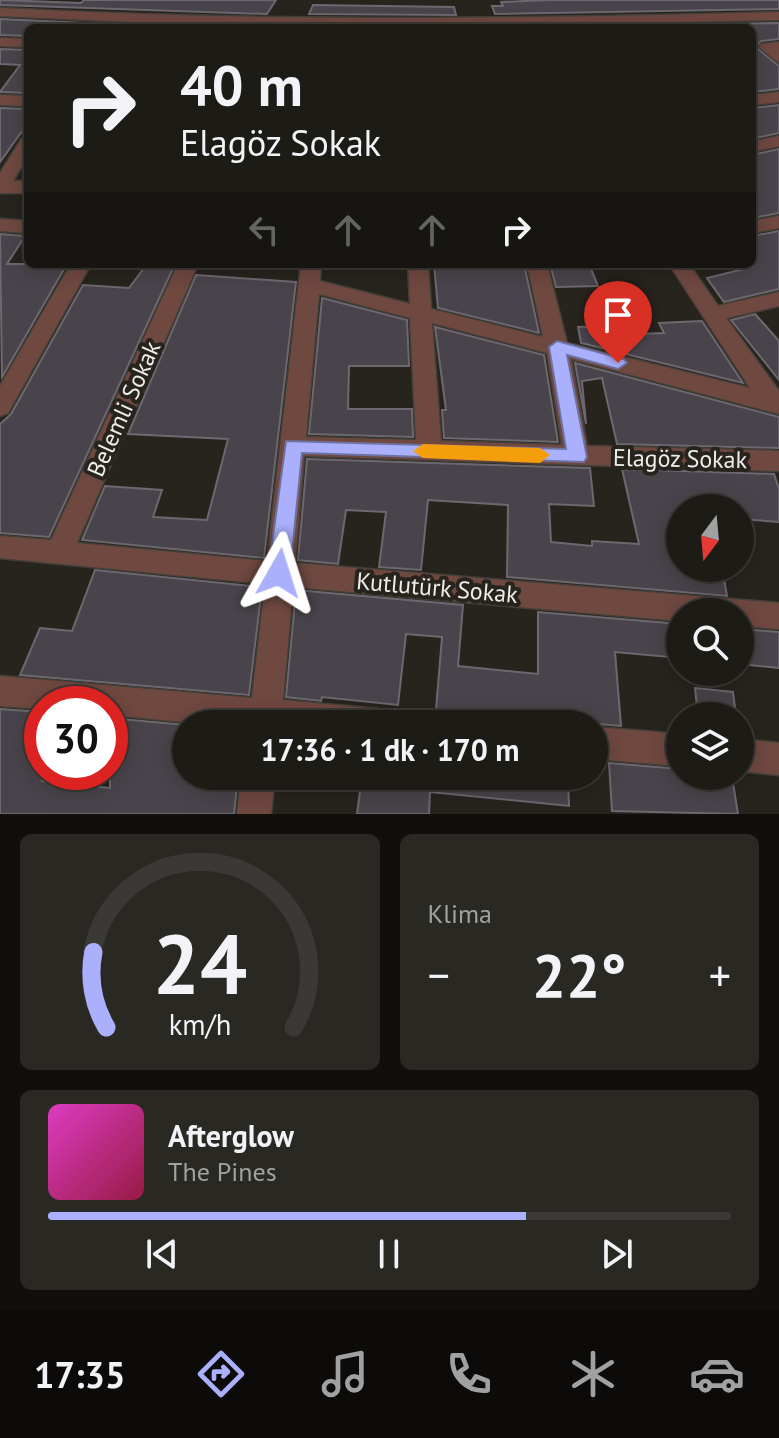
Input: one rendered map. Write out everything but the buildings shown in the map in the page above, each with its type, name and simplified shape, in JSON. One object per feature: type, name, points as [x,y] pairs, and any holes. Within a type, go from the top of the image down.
[{"type":"street","points":[[122,24],[144,0]]},
{"type":"street","points":[[736,0],[749,17]]},
{"type":"street","points":[[0,12],[122,24],[227,20],[446,23],[779,16]]},
{"type":"street","points":[[0,42],[24,43]]},
{"type":"street","points":[[756,59],[778,54]]},
{"type":"street","points":[[756,100],[779,97]]},
{"type":"street","points":[[0,100],[24,101]]},
{"type":"street","points":[[756,146],[779,141]]},
{"type":"street","points":[[0,186],[24,148]]},
{"type":"street","points":[[0,186],[24,187]]},
{"type":"street","points":[[756,226],[779,222]]},
{"type":"street","points":[[0,225],[24,227]]},
{"type":"street","points":[[0,407],[79,268]]},
{"type":"street","name":"Belemli Sokak","points":[[59,553],[186,268]]},
{"type":"street","points":[[418,268],[429,451]]},
{"type":"street","points":[[538,268],[557,347],[577,457]]},
{"type":"street","points":[[682,268],[776,405]]},
{"type":"street","points":[[267,710],[310,274],[421,313],[776,405]]},
{"type":"street","points":[[712,314],[779,299]]},
{"type":"street","name":"Elagöz Sokak","points":[[293,446],[779,461]]},
{"type":"street","name":"Kutlutürk Sokak","points":[[0,547],[779,616]]},
{"type":"street","points":[[0,691],[180,710]]},
{"type":"street","points":[[608,744],[666,749]]},
{"type":"street","points":[[754,756],[779,759]]},
{"type":"street","points":[[254,814],[257,790]]},
{"type":"slow traffic","points":[[423,451],[540,455]]},
{"type":"route","points":[[279,573],[293,446],[577,457],[557,347],[618,363]]}]
